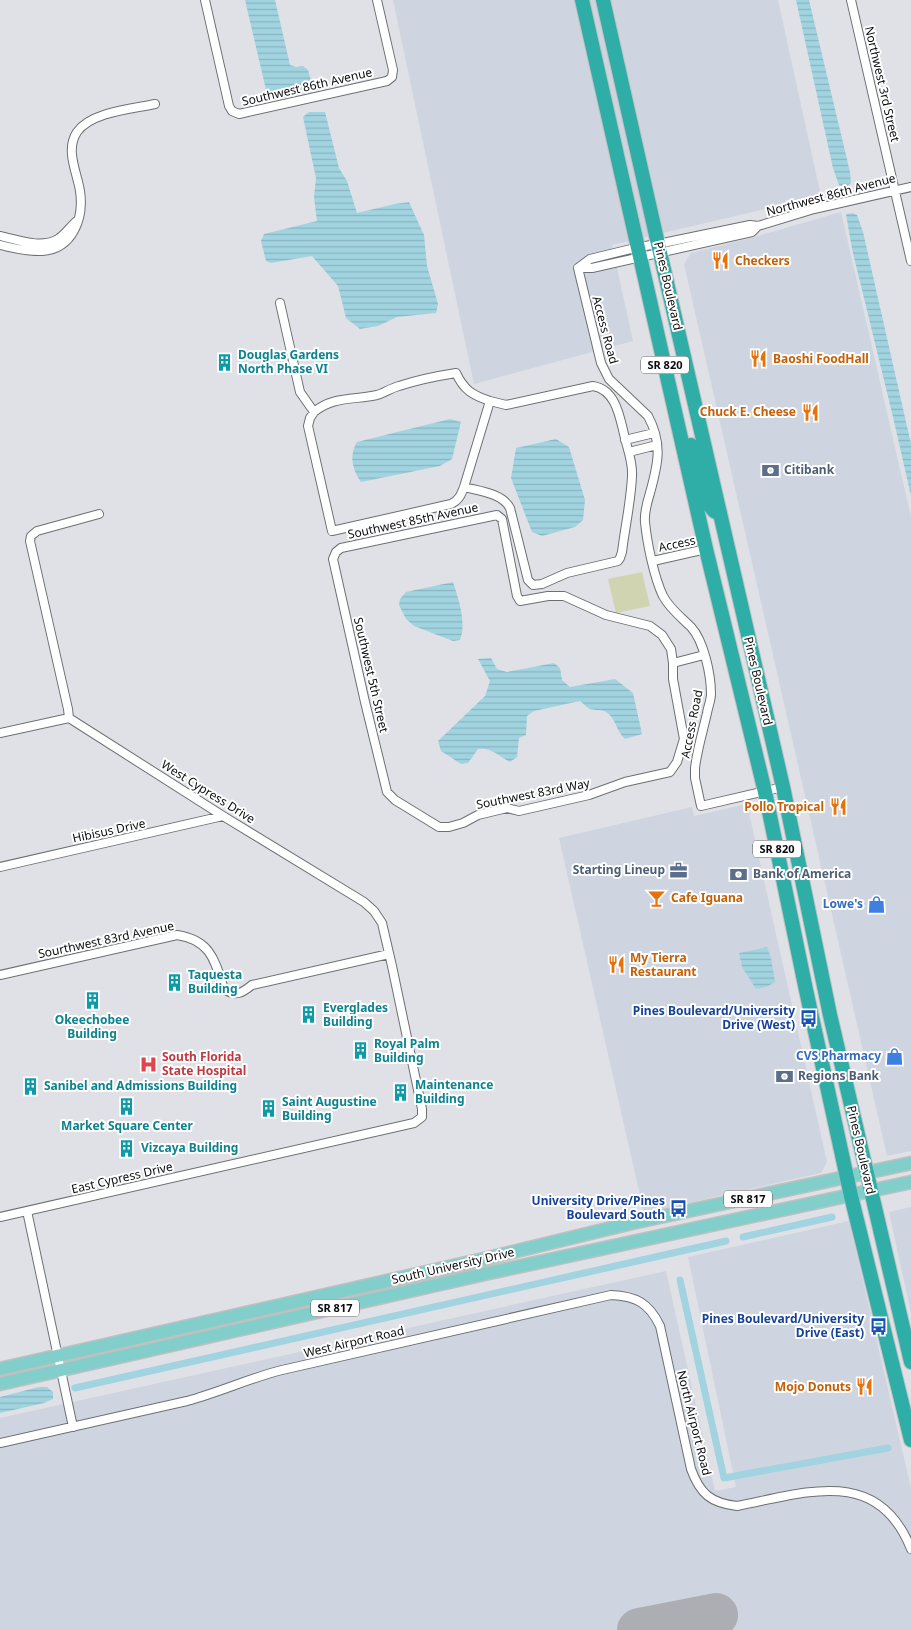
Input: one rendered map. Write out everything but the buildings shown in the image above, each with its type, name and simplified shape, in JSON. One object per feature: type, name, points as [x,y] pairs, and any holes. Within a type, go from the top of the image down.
[{"type":"highway","points":[[583,0],[598,19],[613,44]]},
{"type":"highway","name":"Pines Boulevard","points":[[583,0],[706,549],[765,792],[806,990],[852,1196],[883,1327],[908,1399],[911,1440]]},
{"type":"highway","name":"Pines Boulevard","points":[[603,0],[783,787],[830,1015],[911,1362]]},
{"type":"highway","points":[[676,413],[684,423],[692,445],[707,502],[720,514]]},
{"type":"highway","points":[[706,549],[716,555],[723,566],[745,643],[751,650]]},
{"type":"highway","points":[[789,908],[798,916],[808,966],[813,978],[816,982],[823,982]]},
{"type":"highway","points":[[806,990],[814,991],[817,994],[830,1015]]},
{"type":"main road","name":"SR 817","points":[[848,1178],[911,1164]]},
{"type":"main road","name":"South University Drive","points":[[0,1369],[632,1223],[848,1178]]},
{"type":"main road","name":"SR 817","points":[[852,1196],[911,1182]]},
{"type":"main road","name":"South University Drive","points":[[0,1384],[489,1274],[852,1196]]},
{"type":"street","name":"Southwest 86th Avenue","points":[[205,0],[229,106],[235,113],[243,114],[387,81],[392,77],[376,0]]},
{"type":"street","name":"Northwest 3rd Street","points":[[851,0],[911,261]]},
{"type":"street","points":[[0,245],[36,252],[53,249],[78,220],[80,192],[72,150],[78,131],[86,122],[97,117],[155,104]]},
{"type":"street","name":"Northwest 86th Avenue","points":[[640,252],[752,232],[758,226],[814,209],[911,186]]},
{"type":"street","points":[[0,236],[37,243],[59,242]]},
{"type":"street","name":"Pines Boulevard","points":[[578,268],[590,259],[640,252]]},
{"type":"street","name":"Access Road","points":[[578,268],[601,364],[609,380],[648,416],[657,445],[659,456],[646,508],[645,520],[652,561],[663,595],[670,607],[698,636],[709,677],[711,696],[695,768],[700,806],[765,792]]},
{"type":"street","points":[[280,303],[300,392],[314,412]]},
{"type":"street","points":[[490,401],[464,486],[456,502],[332,531],[308,426],[314,412],[320,407],[337,400],[380,394],[408,383],[456,373],[460,381],[473,395],[506,405],[593,386],[599,387],[612,398],[619,410],[629,452],[657,445]]},
{"type":"street","points":[[625,440],[654,433]]},
{"type":"street","name":"Southwest 85th Avenue","points":[[464,486],[507,502],[528,580],[533,585],[542,584],[568,573],[614,562],[620,558],[632,474],[629,452]]},
{"type":"street","points":[[0,732],[69,718],[30,541],[37,531],[100,514]]},
{"type":"street","name":"Southwest 85th Avenue","points":[[336,552],[341,548],[497,515],[502,519],[517,596],[520,601],[548,596],[564,596],[606,615],[650,626],[662,635],[671,648],[673,663]]},
{"type":"street","name":"Access","points":[[652,561],[706,549]]},
{"type":"street","name":"Southwest 5th Street","points":[[336,552],[333,559],[365,702],[387,792],[394,800]]},
{"type":"street","points":[[673,663],[704,655]]},
{"type":"street","name":"Southwest 83rd Way","points":[[394,800],[439,826],[449,826],[463,823],[478,815],[507,808],[519,811],[589,795],[625,782],[670,772],[678,762],[684,740],[673,678],[673,663]]},
{"type":"street","name":"West Cypress Drive","points":[[69,718],[374,911],[382,924],[422,1116]]},
{"type":"street","points":[[765,792],[783,787]]},
{"type":"street","name":"Hibisus Drive","points":[[0,867],[223,816]]},
{"type":"street","name":"Sourthwest 83rd Avenue","points":[[0,975],[177,935],[194,940],[210,953],[224,989],[236,994],[246,991],[252,985],[389,954]]},
{"type":"street","name":"East Cypress Drive","points":[[0,1217],[414,1123],[422,1116]]},
{"type":"street","points":[[27,1211],[73,1427]]},
{"type":"street","name":"West Airport Road","points":[[0,1443],[195,1399],[259,1375],[611,1295],[626,1296],[643,1303]]},
{"type":"street","name":"North Airport Road","points":[[643,1303],[655,1316],[660,1326],[691,1469],[696,1483],[709,1498],[724,1505],[737,1506],[811,1492],[849,1491],[881,1506],[896,1522],[911,1549]]},
{"type":"shaded area","points":[[393,0],[778,0],[821,196],[612,245],[633,341],[474,384]]},
{"type":"shaded area","points":[[841,212],[911,517],[911,1151],[887,1156],[684,264],[691,253]]},
{"type":"shaded area","points":[[747,804],[827,1162],[821,1173],[644,1213],[559,838],[692,807],[694,816]]},
{"type":"shaded area","points":[[911,1207],[911,1313],[889,1212]]},
{"type":"shaded area","points":[[849,1221],[911,1488],[911,1630],[0,1630],[0,1418],[666,1271],[715,1491],[736,1487],[688,1257]]},
{"type":"green space","points":[[642,572],[650,606],[616,613],[608,579]]},
{"type":"water","points":[[245,0],[275,0],[290,65],[296,67],[303,66],[308,70],[312,84],[309,88],[272,96],[267,94]]},
{"type":"water","points":[[796,0],[809,0],[850,172],[851,183],[847,186],[839,185],[833,168]]},
{"type":"water","points":[[309,112],[325,112],[339,168],[347,181],[357,213],[409,202],[424,235],[427,266],[438,304],[436,313],[397,317],[378,326],[360,329],[346,318],[338,286],[312,256],[271,263],[266,261],[261,241],[264,234],[317,221],[314,197],[316,178],[303,117]]},
{"type":"water","points":[[853,213],[857,215],[863,232],[911,444],[911,496],[852,249],[846,214]]},
{"type":"water","points":[[450,419],[461,422],[452,459],[440,466],[361,482],[355,472],[352,457],[357,442]]},
{"type":"water","points":[[556,439],[569,447],[585,500],[583,520],[575,527],[542,536],[532,532],[511,478],[516,448]]},
{"type":"water","points":[[453,582],[463,626],[460,640],[453,641],[414,626],[406,619],[399,605],[400,599],[406,592]]},
{"type":"water","points":[[491,658],[497,669],[507,672],[554,663],[560,668],[562,680],[570,687],[615,679],[633,693],[642,734],[625,739],[606,712],[590,709],[580,701],[534,711],[527,716],[526,735],[519,738],[517,757],[510,762],[487,749],[478,749],[468,763],[461,764],[441,751],[438,741],[485,696],[490,681],[478,659]]},
{"type":"water","points":[[767,947],[775,982],[766,987],[756,989],[742,967],[739,953]]},
{"type":"water","points":[[39,1387],[47,1387],[53,1392],[53,1399],[44,1403],[0,1413],[0,1397]]},
{"type":"waterway","points":[[743,1237],[832,1217]]},
{"type":"waterway","points":[[75,1388],[726,1241]]},
{"type":"waterway","points":[[680,1280],[724,1478],[888,1448]]},
{"type":"taxiway","points":[[677,1623],[695,1624],[702,1630]]},
{"type":"runway","points":[[639,1630],[716,1615]]},
{"type":"place","name":"Checkers","points":[[721,261]]},
{"type":"place","name":"Baoshi FoodHall","points":[[759,359]]},
{"type":"place","name":"Douglas Gardens North Phase VI","points":[[224,362]]},
{"type":"place","name":"Chuck E. Cheese","points":[[810,412]]},
{"type":"place","name":"Citibank","points":[[770,470]]},
{"type":"place","name":"Pollo Tropical","points":[[838,807]]},
{"type":"place","name":"Starting Lineup","points":[[679,870]]},
{"type":"place","name":"Bank of America","points":[[739,874]]},
{"type":"place","name":"Cafe Iguana","points":[[657,898]]},
{"type":"place","name":"Lowe's","points":[[877,904]]},
{"type":"place","name":"My Tierra Restaurant","points":[[616,965]]},
{"type":"place","name":"Taquesta Building","points":[[174,982]]},
{"type":"place","name":"Okeechobee Building","points":[[92,1001]]},
{"type":"place","name":"Everglades Building","points":[[309,1015]]},
{"type":"place","name":"Pines Boulevard/University Drive (West)","points":[[809,1018]]},
{"type":"place","name":"Royal Palm Building","points":[[360,1051]]},
{"type":"place","name":"CVS Pharmacy","points":[[895,1056]]},
{"type":"place","name":"South Florida State Hospital","points":[[148,1064]]},
{"type":"place","name":"Regions Bank","points":[[784,1076]]},
{"type":"place","name":"Sanibel and Admissions Building","points":[[30,1086]]},
{"type":"place","name":"Maintenance Building","points":[[401,1092]]},
{"type":"place","name":"Market Square Center","points":[[127,1107]]},
{"type":"place","name":"Saint Augustine Building","points":[[268,1109]]},
{"type":"place","name":"Vizcaya Building","points":[[127,1148]]},
{"type":"place","name":"University Drive/Pines Boulevard South","points":[[679,1208]]},
{"type":"place","name":"Pines Boulevard/University Drive (East)","points":[[878,1326]]},
{"type":"place","name":"Mojo Donuts","points":[[865,1387]]}]
